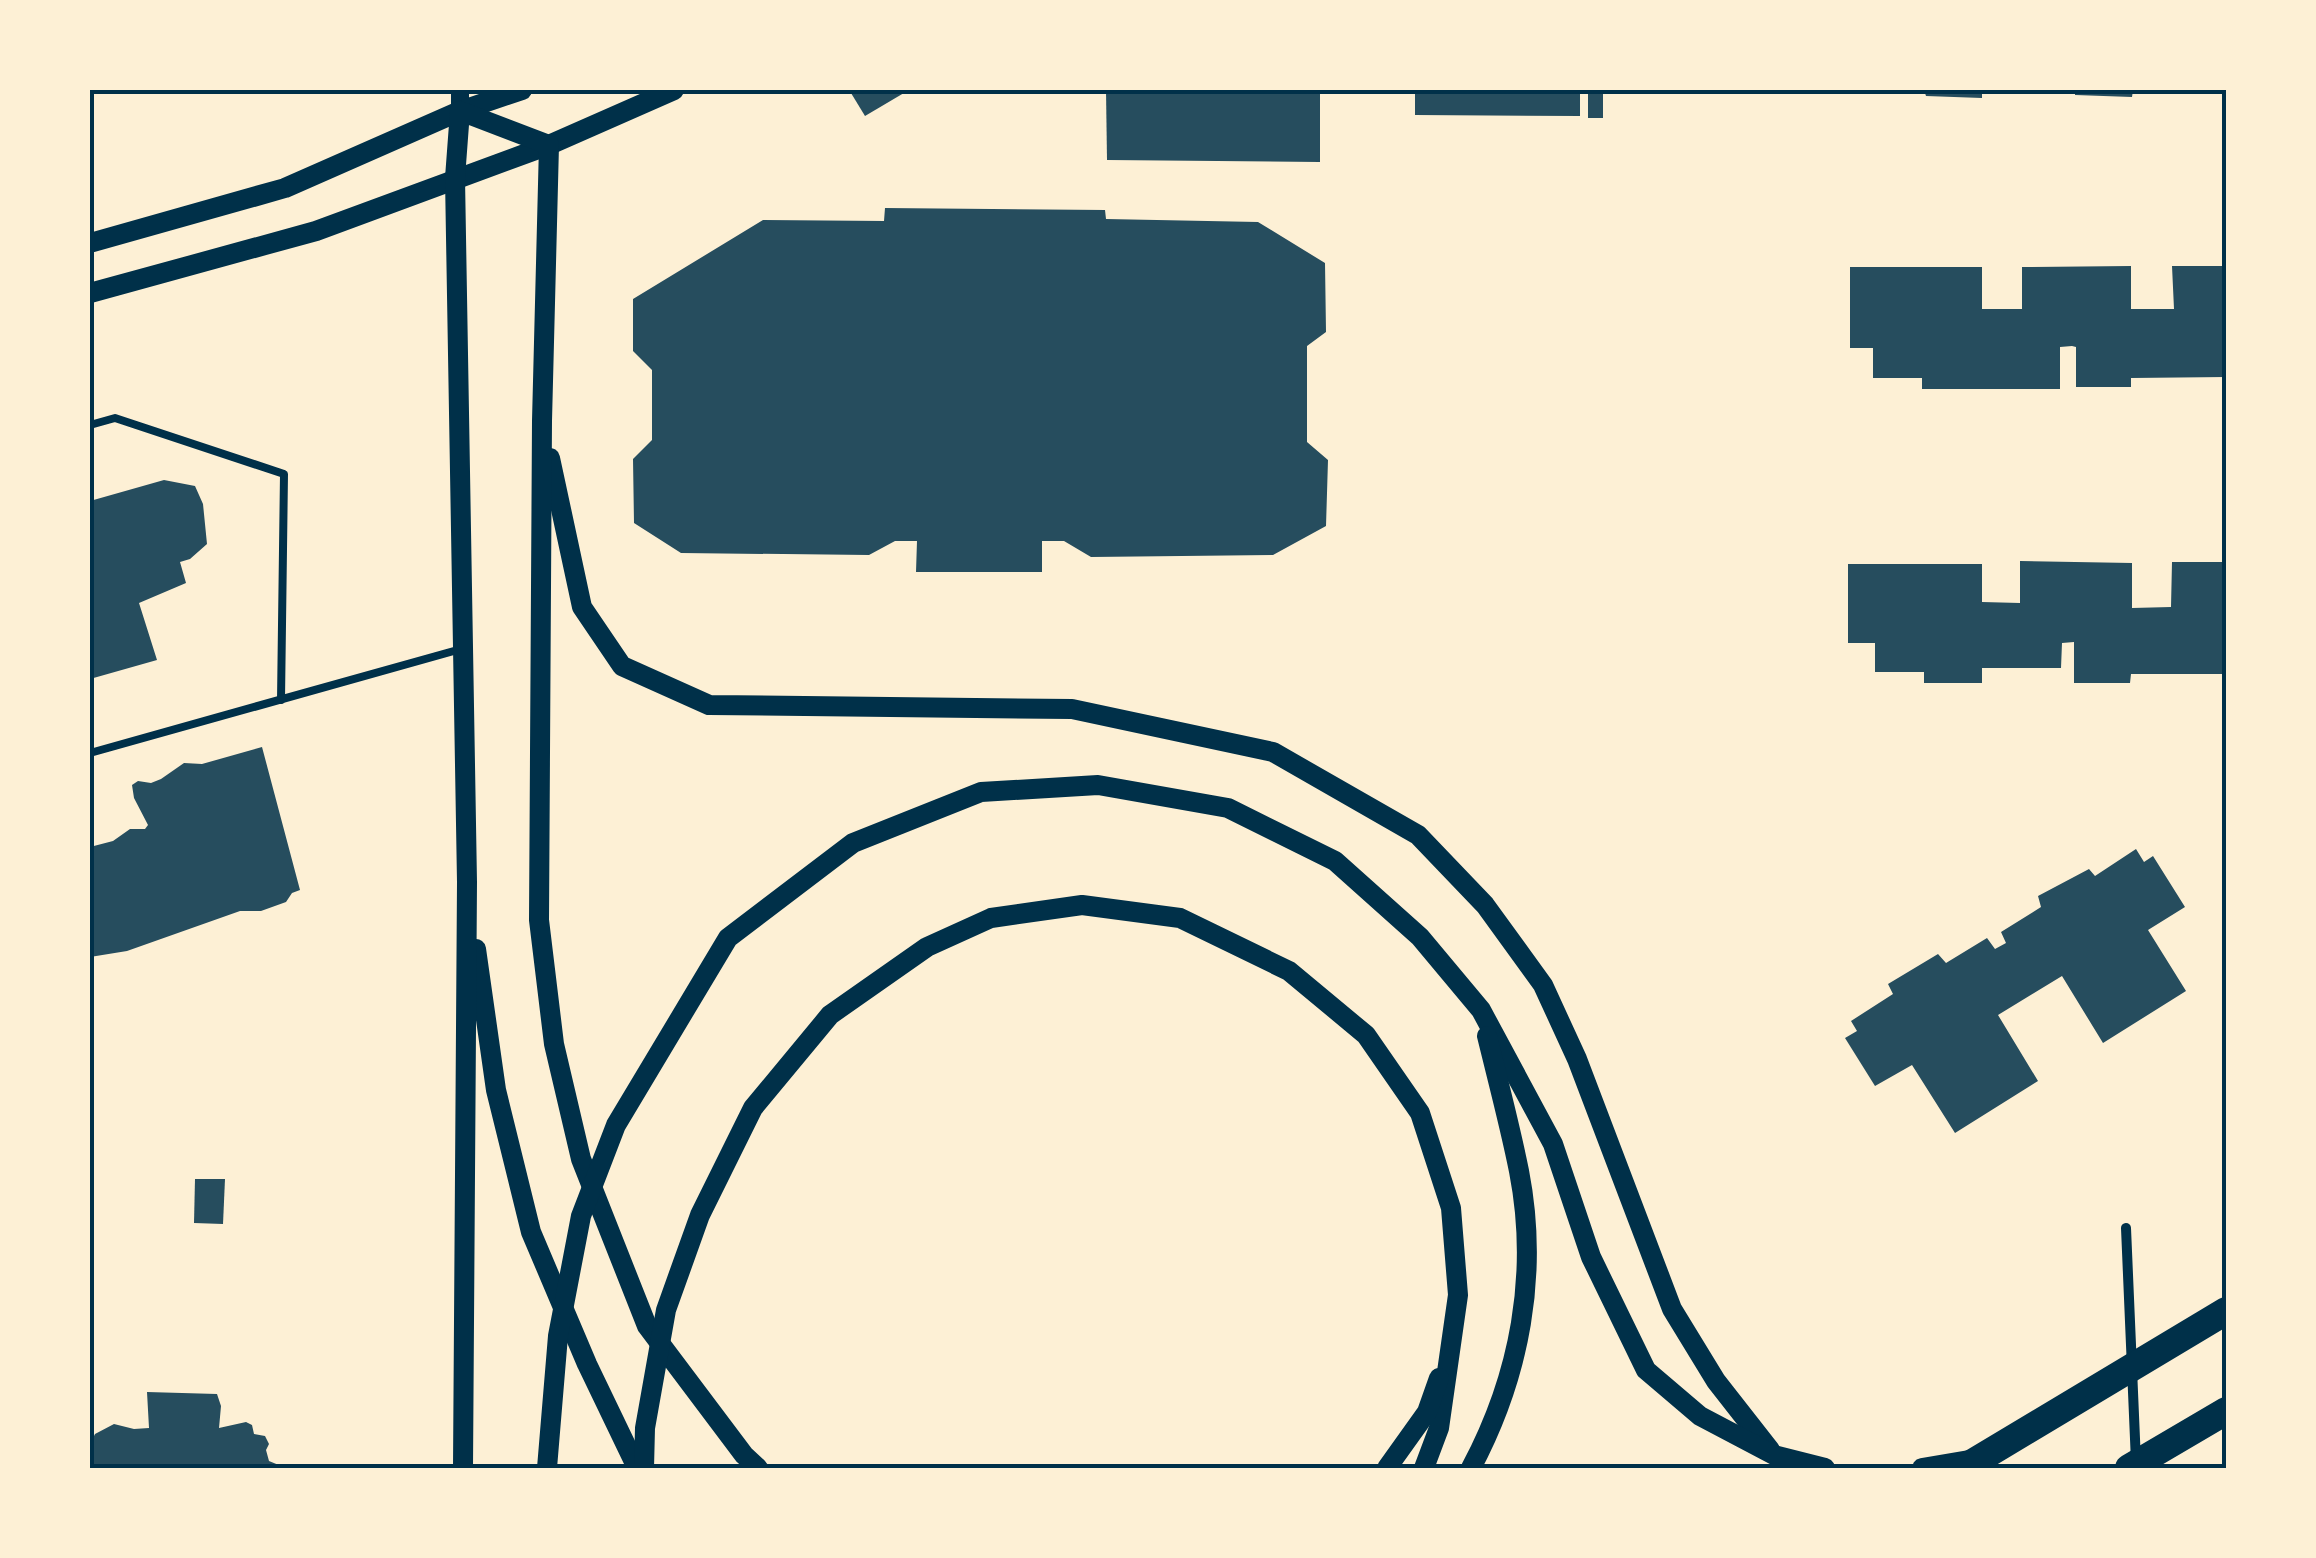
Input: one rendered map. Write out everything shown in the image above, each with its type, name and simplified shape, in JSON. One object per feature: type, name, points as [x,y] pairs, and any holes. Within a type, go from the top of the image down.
[{"type":"highway","points":[[1973,1463],[2226,1310]]},
{"type":"highway","points":[[2133,1468],[2226,1412]]},
{"type":"main road","points":[[90,243],[285,188],[460,101],[522,90]]},
{"type":"main road","points":[[90,293],[316,231],[548,145],[674,90]]},
{"type":"main road","points":[[460,101],[548,145]]},
{"type":"main road","points":[[460,101],[455,178],[467,882],[464,1468]]},
{"type":"main road","points":[[548,145],[539,920],[554,1044],[581,1160],[647,1326],[744,1455],[758,1468]]},
{"type":"main road","points":[[542,421],[582,607],[622,666],[709,705],[1072,709],[1274,752],[1418,835],[1485,904],[1542,985],[1578,1059],[1672,1309],[1716,1381],[1774,1455]]},
{"type":"main road","points":[[548,1468],[558,1336],[581,1216],[616,1125],[728,938],[853,842],[982,792],[1098,785],[1228,808],[1335,861],[1420,937],[1481,1010],[1553,1144],[1591,1257],[1646,1370],[1700,1416],[1774,1455],[1826,1468]]},
{"type":"main road","points":[[467,882],[496,1090],[532,1232],[587,1364],[640,1468]]},
{"type":"main road","points":[[640,1468],[666,1310],[700,1214],[753,1108],[830,1015],[927,946],[990,918],[1082,905],[1180,918],[1289,972],[1366,1036],[1420,1113],[1451,1208],[1458,1294],[1440,1428],[1424,1468]]},
{"type":"main road","points":[[1471,1468],[1485,1441],[1518,1350],[1527,1266],[1520,1175],[1481,1010]]},
{"type":"main road","points":[[1388,1468],[1427,1412],[1448,1352]]},
{"type":"main road","points":[[1922,1468],[1973,1463]]},
{"type":"street","points":[[2126,1228],[2133,1468]]},
{"type":"lane","points":[[90,425],[115,418],[284,474],[281,700]]},
{"type":"lane","points":[[90,754],[463,649]]},
{"type":"building","points":[[909,90],[865,116],[851,93]]},
{"type":"building","points":[[1106,90],[1320,90],[1320,162],[1107,160]]},
{"type":"building","points":[[1415,90],[1580,90],[1580,116],[1415,115]]},
{"type":"building","points":[[1588,90],[1603,90],[1603,118],[1588,118]]},
{"type":"building","points":[[1924,90],[1982,90],[1982,98],[1926,96]]},
{"type":"building","points":[[2075,90],[2133,90],[2132,97],[2075,95]]},
{"type":"building","points":[[885,208],[1105,210],[1106,219],[1258,222],[1325,263],[1326,332],[1307,346],[1307,442],[1328,460],[1326,526],[1273,555],[1091,557],[1064,541],[1042,541],[1042,572],[916,572],[917,541],[895,541],[869,555],[681,553],[634,523],[633,459],[652,440],[652,370],[633,351],[633,299],[763,220],[884,221]]},
{"type":"building","points":[[2131,266],[2131,309],[2174,309],[2172,266],[2226,266],[2226,377],[2131,378],[2131,387],[2076,387],[2076,347],[2072,346],[2060,347],[2060,389],[1922,389],[1922,378],[1873,378],[1873,348],[1850,348],[1850,267],[1982,267],[1982,309],[2022,309],[2022,267]]},
{"type":"building","points":[[164,480],[195,486],[203,504],[207,544],[190,559],[180,562],[186,583],[139,603],[157,660],[90,679],[90,501]]},
{"type":"building","points":[[2020,561],[2132,563],[2132,608],[2171,607],[2172,562],[2226,562],[2226,674],[2131,674],[2130,683],[2074,683],[2074,642],[2062,643],[2061,668],[1982,668],[1982,683],[1924,683],[1924,672],[1875,672],[1875,643],[1848,643],[1848,564],[1982,564],[1982,602],[2020,603]]},
{"type":"building","points":[[262,747],[300,890],[286,902],[261,911],[240,911],[127,951],[90,957],[90,847],[148,825],[132,785],[161,779],[184,763],[202,764]]},
{"type":"building","points":[[2136,849],[2144,862],[2153,856],[2185,907],[2148,930],[2186,991],[2103,1043],[2062,976],[1998,1015],[2038,1081],[1955,1133],[1912,1065],[1875,1086],[1845,1038],[1857,1031],[1851,1021],[1893,994],[1888,984],[1938,954],[1946,963],[1987,938],[1995,949],[2006,943],[2001,932],[2041,907],[2038,896],[2089,869],[2095,876]]},
{"type":"building","points":[[195,1179],[225,1179],[223,1224],[194,1223]]},
{"type":"building","points":[[147,1392],[217,1394],[221,1406],[219,1428],[246,1422],[252,1425],[254,1434],[265,1436],[269,1444],[269,1461],[286,1468],[90,1468],[95,1434],[114,1424],[149,1428]]}]
